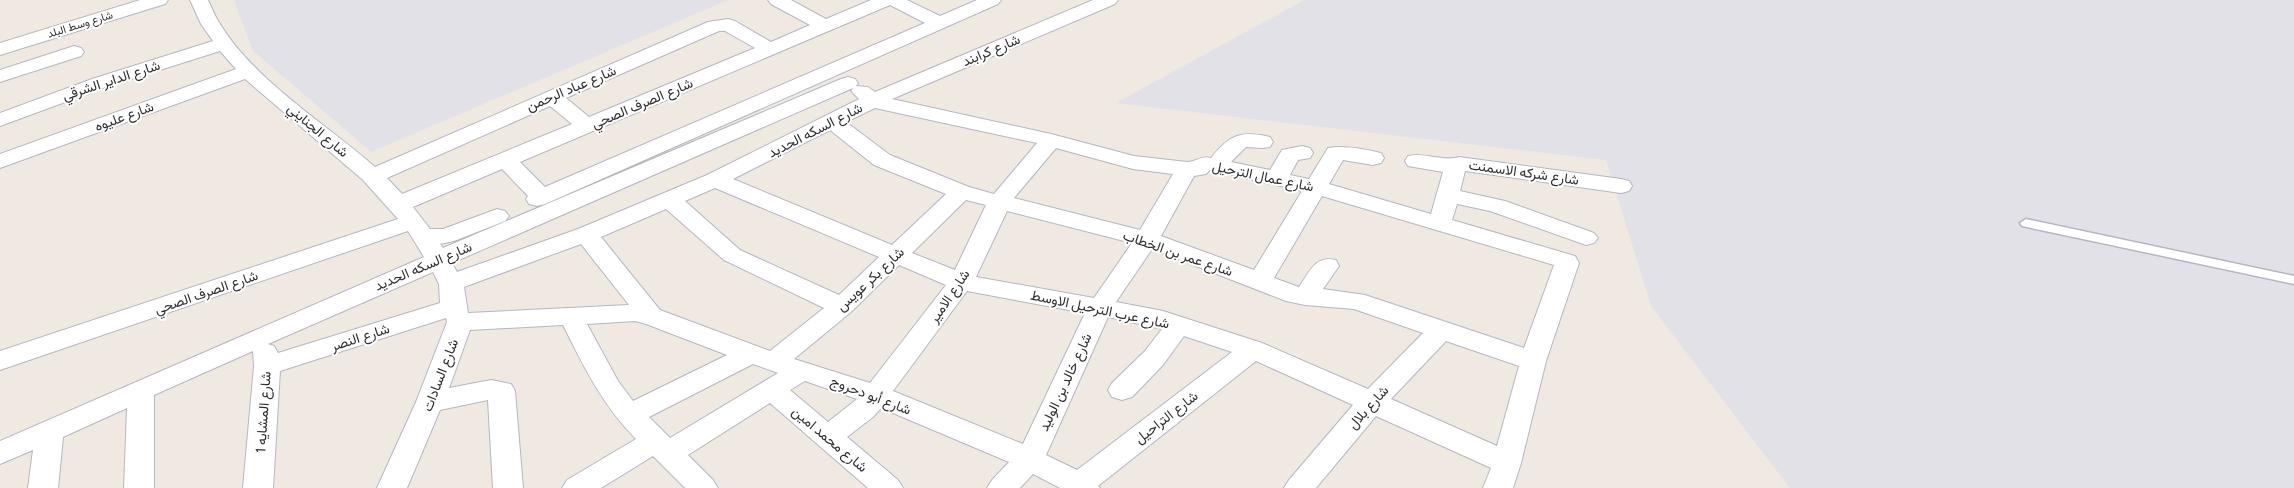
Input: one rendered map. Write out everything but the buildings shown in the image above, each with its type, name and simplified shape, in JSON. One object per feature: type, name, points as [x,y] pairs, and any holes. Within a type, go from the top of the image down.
[{"type":"street","name":"شارع وسط البلد","points":[[1,47],[159,0]]},
{"type":"street","name":"شارع الجنايني","points":[[199,0],[210,25],[248,71],[372,176],[411,222],[437,260]]},
{"type":"street","points":[[777,0],[825,26]]},
{"type":"street","name":"شارع الصرف الصحي","points":[[0,361],[411,222],[506,160],[887,0]]},
{"type":"street","points":[[893,0],[940,23]]},
{"type":"street","name":"شارع السكه الحديد","points":[[0,453],[141,389],[437,260],[839,77],[940,23],[992,0]]},
{"type":"street","name":"شارع كرابند","points":[[873,101],[1109,0]]},
{"type":"street","points":[[708,12],[770,49]]},
{"type":"street","name":"شارع عباد الرحمن","points":[[372,176],[551,96],[715,26],[728,25]]},
{"type":"street","points":[[57,31],[99,83]]},
{"type":"street","name":"شارع الداير الشرقي","points":[[0,120],[99,83],[224,44]]},
{"type":"street","points":[[0,76],[74,52]]},
{"type":"street","name":"شارع عليوه","points":[[0,161],[248,71]]},
{"type":"street","name":"شارع السكه الحديد","points":[[455,304],[586,234],[715,180],[873,101],[839,77]]},
{"type":"street","name":"شارع السكه الحديد","points":[[411,222],[446,236],[467,229],[839,77]]},
{"type":"street","points":[[551,96],[587,126]]},
{"type":"street","name":"شارع عمال الترحيل","points":[[873,101],[1051,140],[1133,162],[1187,169],[1198,169],[1206,163],[1277,178],[1316,187],[1563,259],[1567,263],[1533,361]]},
{"type":"street","name":"شارع عمر بن الخطاب","points":[[832,122],[882,160],[961,192],[1147,239],[1259,282],[1305,297],[1356,302],[1533,361]]},
{"type":"street","points":[[1217,165],[1235,142],[1248,139],[1262,142]]},
{"type":"street","name":"شارع الامير","points":[[828,437],[863,410],[876,395],[961,282],[1000,201],[1051,140]]},
{"type":"street","points":[[1259,282],[1337,152],[1373,158]]},
{"type":"street","points":[[1277,178],[1290,155],[1302,153]]},
{"type":"street","points":[[506,160],[542,197]]},
{"type":"street","points":[[1416,162],[1455,168]]},
{"type":"street","name":"شارع شركه الاسمنت","points":[[1440,223],[1455,168],[1463,163],[1621,186]]},
{"type":"street","name":"شارع خالد بن الوليد","points":[[1002,488],[1030,458],[1100,307],[1147,239],[1187,169]]},
{"type":"street","name":"شارع عرب الترحيل الاوسط","points":[[715,180],[961,282],[1154,318],[1253,349],[1508,463]]},
{"type":"street","name":"شارع بكر عويس","points":[[629,415],[763,357],[842,306],[961,192]]},
{"type":"street","points":[[1448,194],[1497,206],[1586,238]]},
{"type":"street","points":[[670,200],[732,255],[842,306]]},
{"type":"street","points":[[586,234],[651,316]]},
{"type":"street","points":[[437,260],[455,304]]},
{"type":"street","points":[[1305,297],[1327,266]]},
{"type":"street","name":"شارع أبو دحروج","points":[[455,304],[571,318],[635,313],[651,316],[763,357],[876,395],[1030,458],[1082,486]]},
{"type":"street","name":"شارع النصر","points":[[267,366],[455,304]]},
{"type":"street","name":"شارع السادات","points":[[392,488],[430,402],[455,304]]},
{"type":"street","points":[[571,318],[608,387],[629,415],[703,488]]},
{"type":"street","points":[[1122,390],[1154,358],[1179,325]]},
{"type":"street","name":"شارع بلال","points":[[1299,488],[1371,403],[1441,330]]},
{"type":"street","name":"شارع المشايه 1","points":[[258,488],[267,366],[262,336]]},
{"type":"street","name":"شارع التراحيل","points":[[1082,486],[1253,349]]},
{"type":"street","points":[[1498,488],[1508,463],[1533,361]]},
{"type":"street","points":[[577,488],[661,448],[772,390],[803,370]]},
{"type":"street","points":[[139,488],[141,389]]},
{"type":"street","points":[[430,402],[490,390],[501,391],[508,488]]},
{"type":"street","name":"شارع محمد امين","points":[[772,390],[888,488]]},
{"type":"street","points":[[44,488],[50,430]]},
{"type":"lane","points":[[2026,224],[2294,280]]},
{"type":"shaded area","points":[[234,0],[728,0],[371,152],[253,51]]},
{"type":"shaded area","points":[[1304,0],[2294,0],[2294,488],[1790,488],[1651,306],[1606,160],[1116,103]]}]
